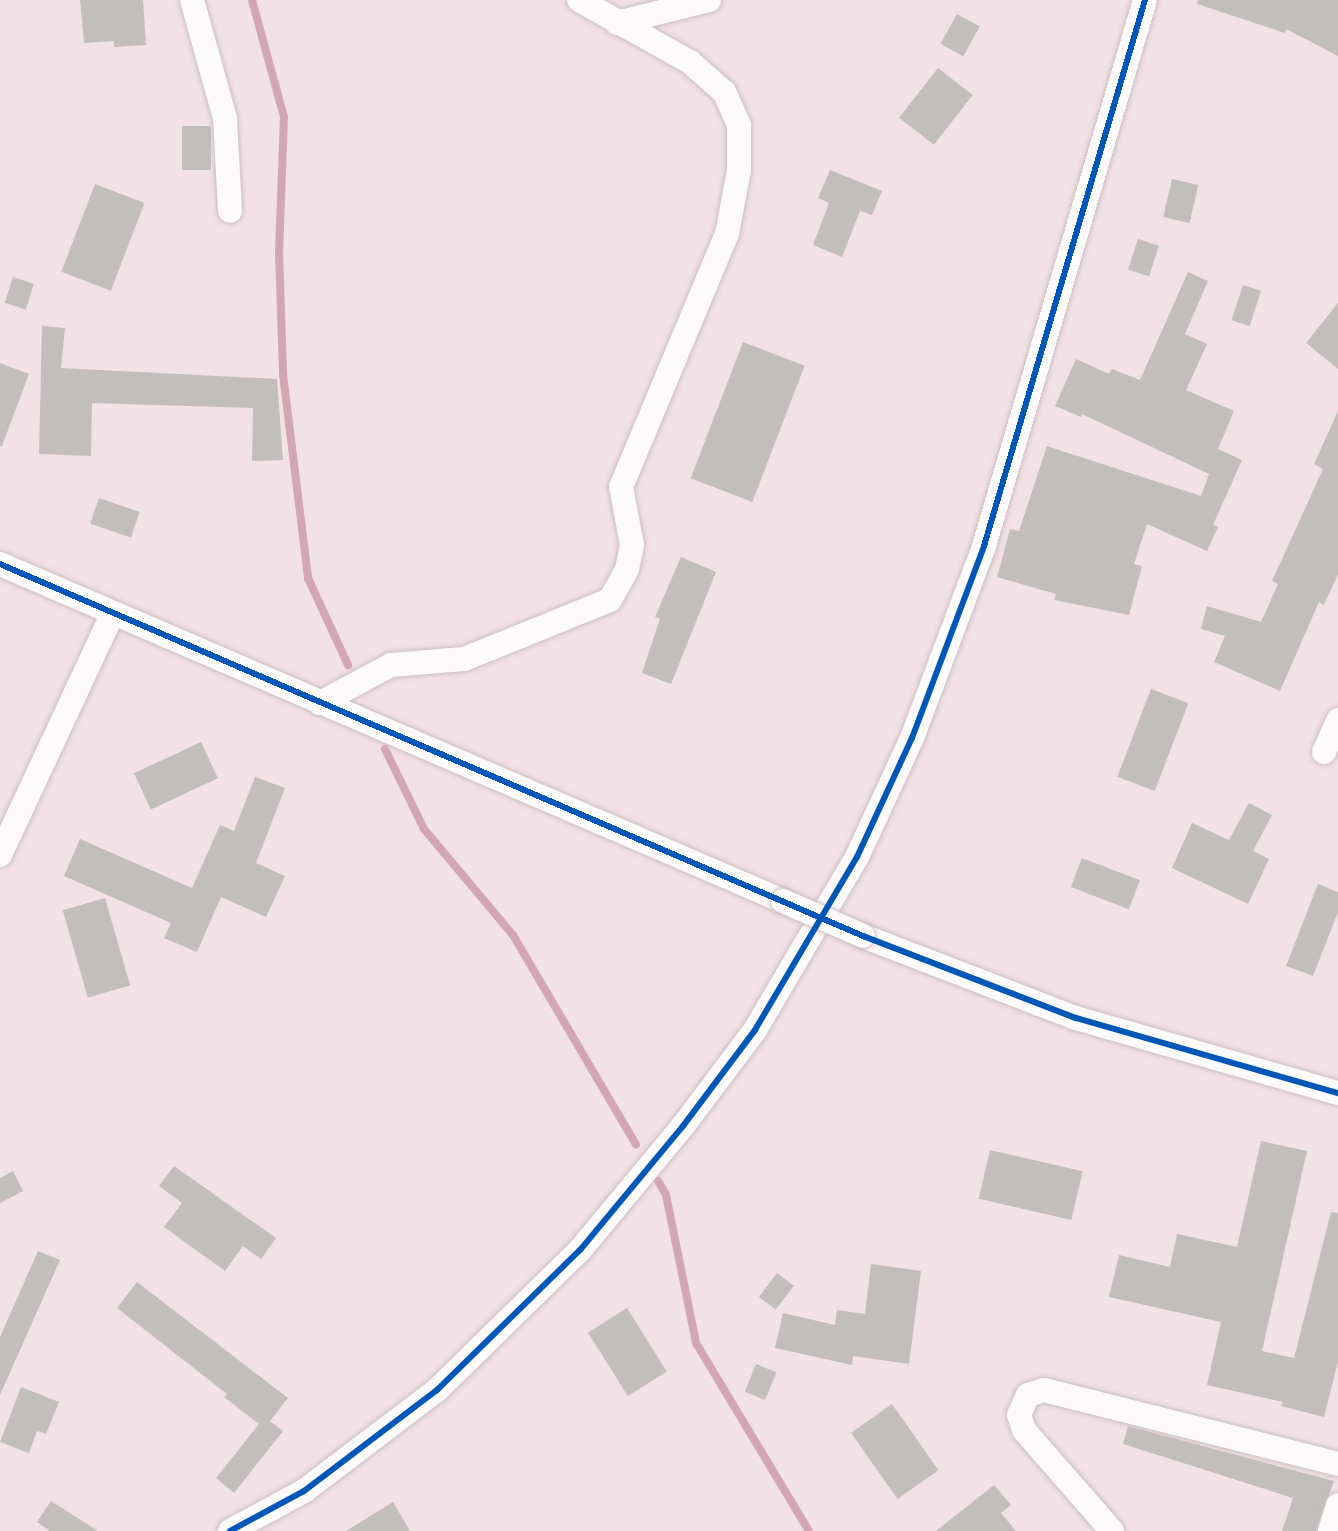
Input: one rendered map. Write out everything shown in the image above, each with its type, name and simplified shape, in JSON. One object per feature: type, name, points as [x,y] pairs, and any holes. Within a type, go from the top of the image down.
[{"type":"street","points":[[192,0],[225,118],[230,211]]},
{"type":"street","points":[[320,703],[391,665],[464,659],[610,600],[627,569],[632,545],[621,487],[727,234],[739,170],[739,125],[724,92],[690,62],[579,0]]},
{"type":"street","points":[[617,23],[709,0]]},
{"type":"street","points":[[230,1531],[304,1491],[436,1390],[580,1251],[683,1126],[755,1030],[857,858],[912,738],[984,546],[1145,0]]},
{"type":"street","points":[[0,564],[112,615],[863,936],[1076,1018],[1338,1093]]},
{"type":"street","points":[[0,855],[112,615]]},
{"type":"street","points":[[1324,752],[1338,720]]},
{"type":"street","points":[[1112,1531],[1024,1430],[1019,1415],[1028,1395],[1044,1390],[1338,1464]]},
{"type":"street","points":[[1330,1531],[1338,1505]]},
{"type":"building","points":[[80,0],[143,0],[146,45],[114,47],[114,41],[84,43]]},
{"type":"building","points":[[1198,0],[1338,0],[1338,56],[1286,29],[1285,33],[1197,4]]},
{"type":"building","points":[[957,14],[980,27],[963,56],[941,44]]},
{"type":"building","points":[[938,68],[973,95],[934,145],[899,118]]},
{"type":"building","points":[[182,126],[211,126],[211,170],[182,170]]},
{"type":"building","points":[[830,170],[882,191],[872,215],[860,211],[842,257],[813,245],[829,203],[818,198]]},
{"type":"building","points":[[1172,179],[1198,185],[1190,223],[1163,217]]},
{"type":"building","points":[[95,184],[144,203],[111,291],[61,272]]},
{"type":"building","points":[[1138,239],[1159,246],[1149,276],[1128,269]]},
{"type":"building","points":[[1188,272],[1208,281],[1185,334],[1207,344],[1186,390],[1234,411],[1218,449],[1242,460],[1213,525],[1218,527],[1207,551],[1147,524],[1134,564],[1142,566],[1129,615],[1054,600],[1056,594],[997,577],[1010,529],[1019,531],[1047,446],[1201,496],[1209,474],[1082,414],[1081,417],[1055,406],[1076,359],[1109,374],[1112,369],[1140,380]]},
{"type":"building","points":[[13,277],[34,284],[26,309],[5,303]]},
{"type":"building","points":[[1243,285],[1261,291],[1250,326],[1232,320]]},
{"type":"building","points":[[1338,303],[1338,369],[1306,343]]},
{"type":"building","points":[[42,326],[65,328],[61,368],[277,379],[283,460],[252,461],[253,408],[92,403],[91,456],[39,454]]},
{"type":"building","points":[[743,342],[805,366],[752,502],[691,478]]},
{"type":"building","points":[[0,363],[29,374],[2,446],[0,446]]},
{"type":"building","points":[[1338,411],[1338,574],[1324,605],[1319,602],[1280,691],[1214,662],[1225,636],[1201,629],[1207,606],[1261,622],[1278,584],[1272,581],[1323,469],[1314,464]]},
{"type":"building","points":[[99,498],[140,512],[131,538],[90,524]]},
{"type":"building","points":[[681,557],[716,572],[671,684],[642,673],[660,619],[655,617]]},
{"type":"building","points":[[1151,689],[1188,703],[1155,791],[1117,777]]},
{"type":"building","points":[[201,742],[218,778],[151,810],[134,773]]},
{"type":"building","points":[[255,777],[285,788],[256,863],[285,876],[266,917],[221,897],[197,952],[164,938],[171,923],[64,876],[80,839],[192,888],[220,825],[234,831]]},
{"type":"building","points":[[1249,803],[1272,815],[1253,851],[1269,859],[1248,904],[1172,868],[1192,823],[1229,840]]},
{"type":"building","points":[[1082,858],[1140,880],[1129,909],[1071,887]]},
{"type":"building","points":[[1318,884],[1338,892],[1338,912],[1313,976],[1286,966]]},
{"type":"building","points":[[105,898],[130,985],[88,998],[63,910]]},
{"type":"building","points":[[1261,1141],[1307,1151],[1262,1351],[1294,1358],[1331,1212],[1338,1213],[1338,1362],[1324,1417],[1281,1406],[1283,1402],[1207,1385],[1221,1322],[1109,1297],[1119,1255],[1170,1267],[1177,1234],[1237,1247]]},
{"type":"building","points":[[990,1150],[1083,1171],[1071,1220],[979,1199]]},
{"type":"building","points":[[174,1166],[276,1238],[261,1259],[243,1246],[225,1271],[164,1227],[182,1203],[159,1186]]},
{"type":"building","points":[[13,1171],[23,1191],[0,1203],[0,1178]]},
{"type":"building","points":[[38,1251],[60,1260],[0,1395],[0,1337]]},
{"type":"building","points":[[871,1264],[921,1271],[909,1364],[853,1356],[852,1365],[775,1348],[783,1313],[835,1325],[837,1310],[865,1314]]},
{"type":"building","points":[[777,1273],[794,1286],[776,1310],[759,1297]]},
{"type":"building","points":[[137,1282],[288,1398],[270,1421],[283,1431],[234,1493],[216,1478],[259,1424],[224,1397],[227,1394],[117,1308]]},
{"type":"building","points":[[627,1308],[667,1372],[628,1396],[588,1332]]},
{"type":"building","points":[[756,1364],[776,1372],[765,1400],[745,1392]]},
{"type":"building","points":[[21,1387],[59,1402],[46,1434],[37,1431],[29,1453],[0,1442]]},
{"type":"building","points":[[892,1404],[938,1470],[898,1499],[851,1433]]},
{"type":"building","points":[[1128,1426],[1334,1481],[1316,1531],[1282,1531],[1293,1498],[1123,1444]]},
{"type":"building","points":[[994,1485],[1011,1505],[1001,1513],[1016,1531],[936,1531]]},
{"type":"building","points":[[51,1501],[98,1531],[50,1531],[37,1522]]},
{"type":"building","points":[[393,1502],[410,1531],[346,1531]]},
{"type":"waterway","points":[[252,0],[284,117],[279,251],[283,374],[308,578],[348,665]]},
{"type":"waterway","points":[[385,749],[424,829],[513,935],[636,1145]]},
{"type":"waterway","points":[[658,1181],[666,1195],[696,1343],[809,1531]]},
{"type":"cycle path","points":[[230,1531],[304,1491],[437,1390],[580,1250],[683,1126],[755,1030],[857,857],[912,738],[984,546],[1145,0]]},
{"type":"cycle path","points":[[0,564],[863,936],[1076,1018],[1338,1093]]}]
